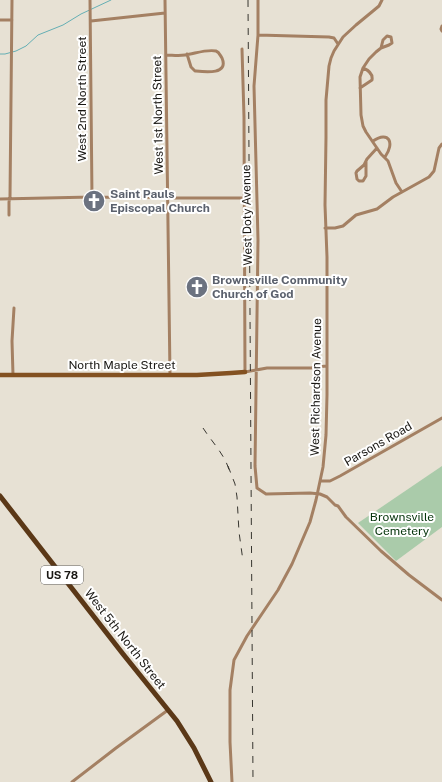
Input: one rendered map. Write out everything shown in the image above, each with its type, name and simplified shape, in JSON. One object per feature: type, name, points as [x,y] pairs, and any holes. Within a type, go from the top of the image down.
[{"type":"main road","name":"West 5th North Street","points":[[0,496],[177,721],[194,748],[211,782]]},
{"type":"street","points":[[9,215],[12,0]]},
{"type":"street","name":"West 2nd North Street","points":[[90,0],[92,197]]},
{"type":"street","name":"West 1st North Street","points":[[165,0],[170,375]]},
{"type":"street","name":"West Doty Avenue","points":[[258,0],[258,35],[254,86],[258,240],[255,369],[255,466],[257,488],[266,494],[317,494]]},
{"type":"street","name":"West Richardson Avenue","points":[[231,782],[230,690],[234,660],[247,636],[278,590],[292,564],[310,522],[323,468],[326,435],[327,394],[325,228],[326,100],[327,81],[331,58],[338,44],[349,31],[379,6],[382,0]]},
{"type":"street","points":[[91,22],[165,13]]},
{"type":"street","points":[[0,20],[12,20]]},
{"type":"street","points":[[442,26],[442,31]]},
{"type":"street","points":[[258,35],[329,37],[334,38],[338,44]]},
{"type":"street","points":[[381,48],[368,59],[360,77],[362,122],[366,132],[385,157],[391,168],[396,183],[402,192]]},
{"type":"street","points":[[242,49],[244,117],[245,372],[267,368],[311,368],[326,366]]},
{"type":"street","points":[[166,55],[214,51],[219,52],[223,62],[222,66],[219,70],[213,72],[195,71],[191,67],[187,54]]},
{"type":"street","points":[[360,88],[372,80],[370,72],[363,68]]},
{"type":"street","points":[[372,141],[384,136],[387,138],[390,142],[390,146],[385,157]]},
{"type":"street","points":[[325,228],[343,226],[356,215],[377,209],[402,192],[429,177],[434,171],[438,151],[442,144]]},
{"type":"street","points":[[366,162],[366,176],[363,181],[359,181],[356,173],[378,148]]},
{"type":"street","points":[[0,199],[92,197],[244,198]]},
{"type":"street","points":[[13,375],[12,341],[14,308]]},
{"type":"street","name":"North Maple Street","points":[[0,375],[170,375],[231,374],[245,372]]},
{"type":"street","name":"Parsons Road","points":[[320,481],[330,481],[340,476],[442,418]]},
{"type":"street","points":[[317,494],[327,497],[338,506],[346,517],[381,551],[442,600]]},
{"type":"street","points":[[72,782],[168,710]]},
{"type":"green space","name":"Brownsville Cemetery","points":[[442,466],[442,527],[396,561],[358,523]]},
{"type":"waterway","points":[[0,54],[16,51],[26,46],[38,35],[63,25],[81,14],[111,0]]},
{"type":"railway","points":[[248,0],[253,782]]},
{"type":"railway","points":[[203,428],[221,454],[229,470]]},
{"type":"railway","points":[[228,466],[235,484],[243,561]]},
{"type":"place","name":"Saint Pauls Episcopal Church","points":[[94,201]]},
{"type":"place","name":"Brownsville Community Church of God","points":[[197,287]]}]
